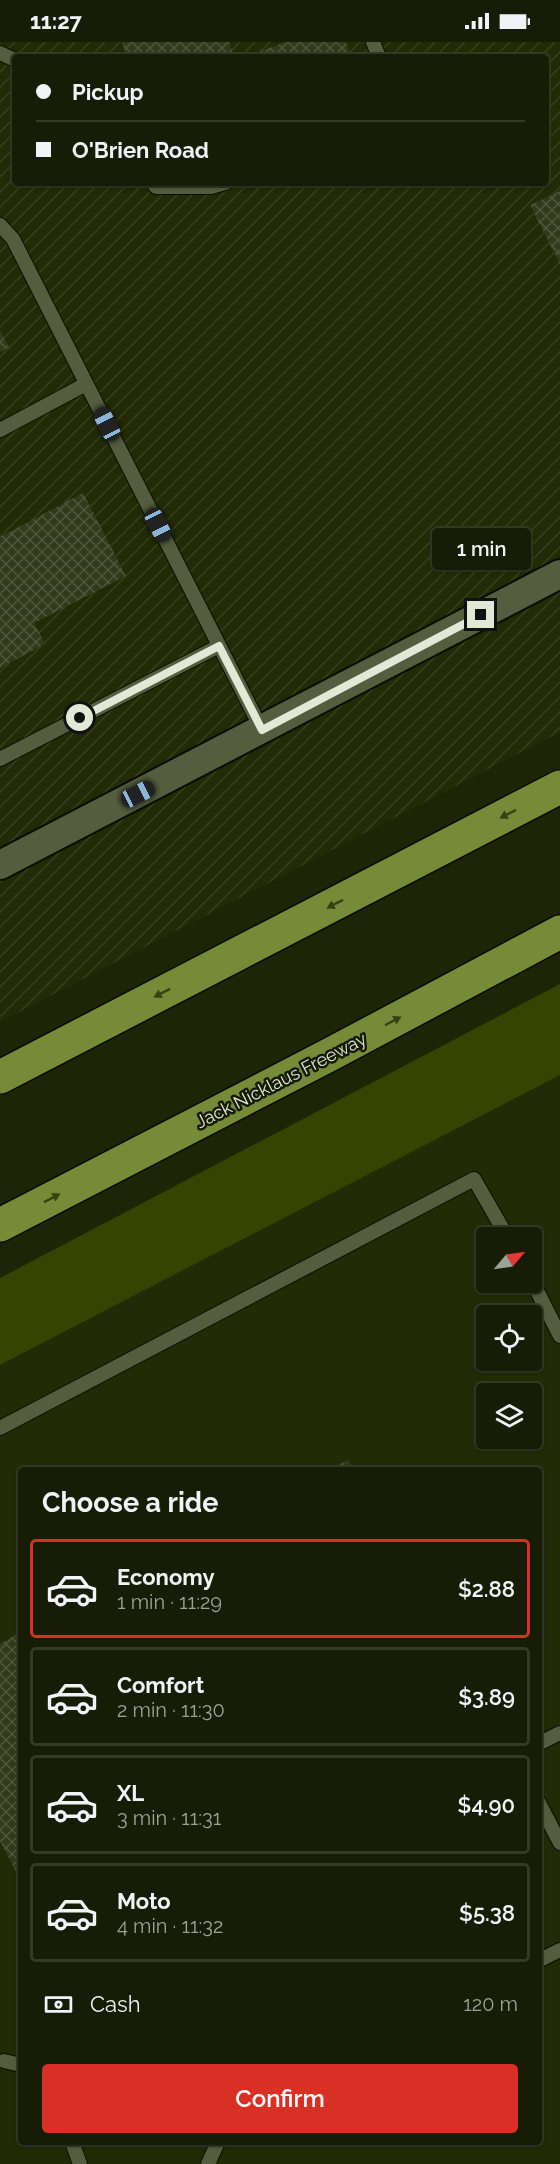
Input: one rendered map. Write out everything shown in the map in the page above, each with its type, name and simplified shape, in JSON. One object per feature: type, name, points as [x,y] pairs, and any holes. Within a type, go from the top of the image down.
[{"type":"highway","points":[[0,1077],[560,787]]},
{"type":"highway","name":"Jack Nicklaus Freeway","points":[[0,1225],[329,1055],[560,932]]},
{"type":"street","points":[[0,865],[560,574]]},
{"type":"lane","points":[[155,186],[214,186]]},
{"type":"lane","points":[[0,225],[13,239],[262,730]]},
{"type":"lane","points":[[0,430],[86,384]]},
{"type":"lane","points":[[0,759],[219,646]]},
{"type":"lane","points":[[0,1428],[474,1179],[502,1227]]},
{"type":"lane","points":[[538,1293],[560,1335]]},
{"type":"lane","points":[[542,1742],[560,1733]]},
{"type":"lane","points":[[542,1809],[560,1843]]},
{"type":"lane","points":[[542,1959],[560,1950]]},
{"type":"lane","points":[[4,2061],[18,2064]]},
{"type":"lane","points":[[73,2145],[81,2164]]},
{"type":"lane","points":[[208,2164],[217,2145]]},
{"type":"shaded area","points":[[0,42],[560,42],[560,732],[0,1022]]},
{"type":"shaded area","points":[[560,984],[560,1075],[0,1365],[0,1278]]},
{"type":"shaded area","points":[[560,1075],[560,2164],[0,2164],[0,1365]]},
{"type":"building","points":[[122,42],[229,42],[233,54],[126,54]]},
{"type":"building","points":[[286,42],[346,42],[350,54],[252,54]]},
{"type":"building","points":[[560,191],[560,264],[530,205]]},
{"type":"building","points":[[0,330],[9,347],[0,352]]},
{"type":"building","points":[[83,493],[126,576],[34,623],[45,644],[0,668],[0,537]]},
{"type":"building","points":[[348,1460],[352,1467],[335,1467]]},
{"type":"building","points":[[18,1634],[18,1875],[0,1841],[0,1644]]},
{"type":"route","points":[[80,718],[219,646],[262,730],[481,615]]}]
